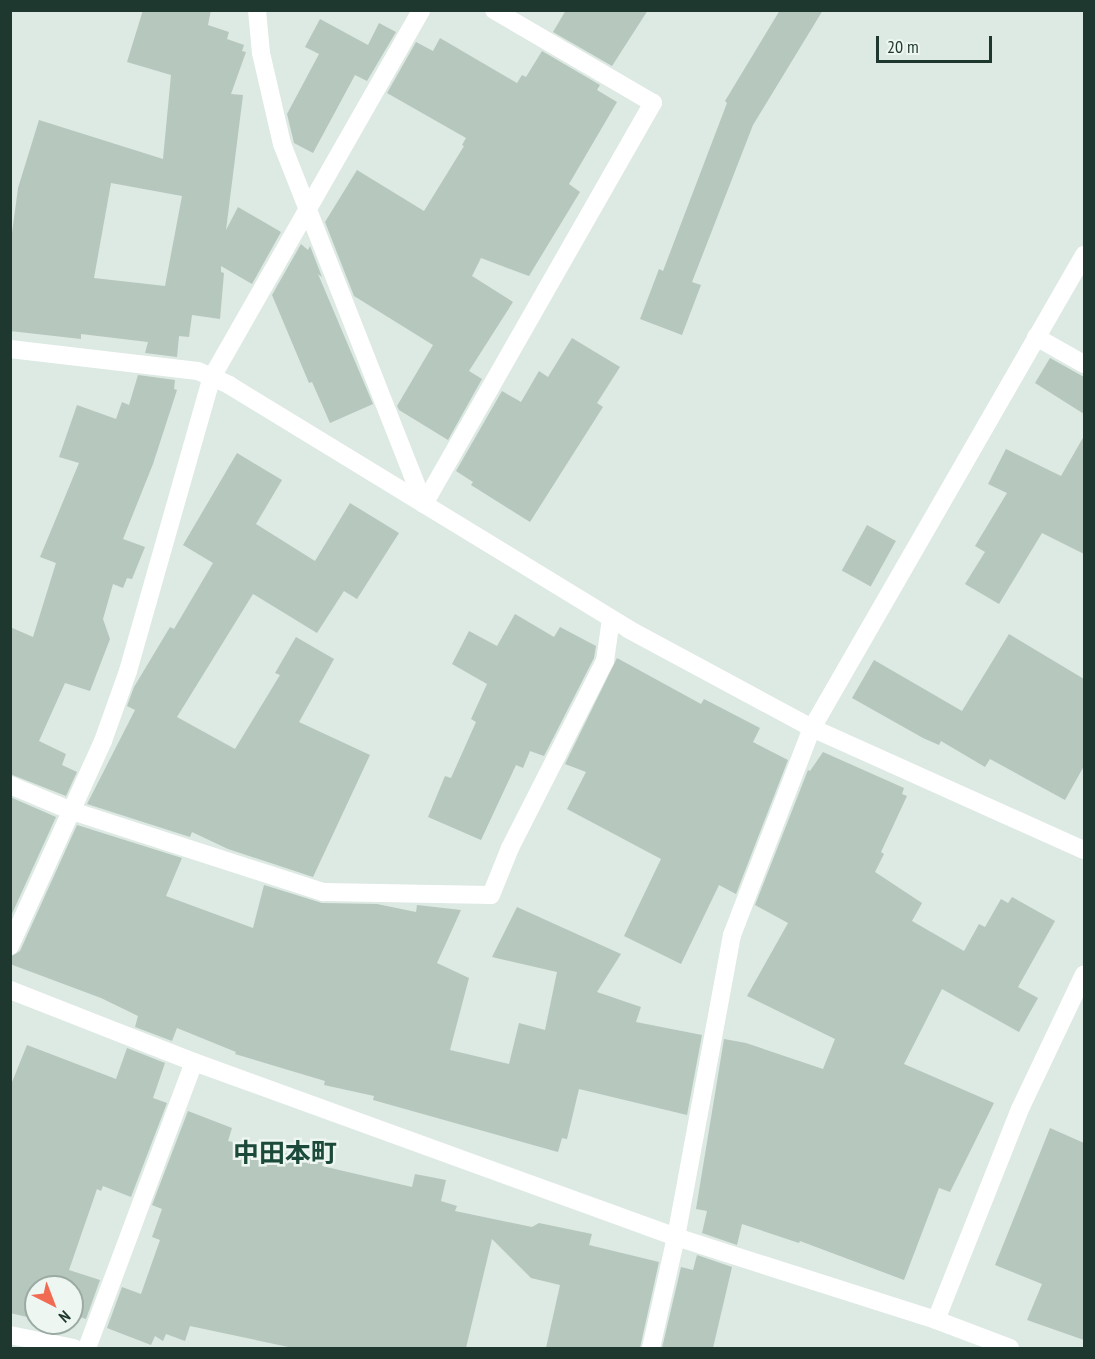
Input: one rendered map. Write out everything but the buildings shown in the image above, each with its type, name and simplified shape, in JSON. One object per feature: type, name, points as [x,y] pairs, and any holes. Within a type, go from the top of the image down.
[{"type":"street","points":[[257,10],[261,53],[282,144],[424,504]]},
{"type":"street","points":[[10,946],[103,741],[128,671],[212,377],[421,10]]},
{"type":"street","points":[[424,504],[653,104],[494,10]]},
{"type":"street","points":[[651,1348],[676,1237],[732,934],[812,728],[1084,255]]},
{"type":"street","points":[[1036,337],[1084,364]]},
{"type":"street","points":[[10,349],[198,371],[230,385],[611,619],[812,728],[1084,850]]},
{"type":"street","points":[[10,786],[72,811],[323,892],[491,896],[510,848],[605,661],[611,619]]},
{"type":"street","points":[[936,1320],[1020,1109],[1084,974]]},
{"type":"street","points":[[10,990],[194,1062],[676,1237],[936,1320],[1010,1348]]},
{"type":"street","points":[[87,1348],[194,1062]]},
{"type":"street","points":[[10,1335],[74,1348]]},
{"type":"district","name":"中田本町","points":[[285,1153]]}]
